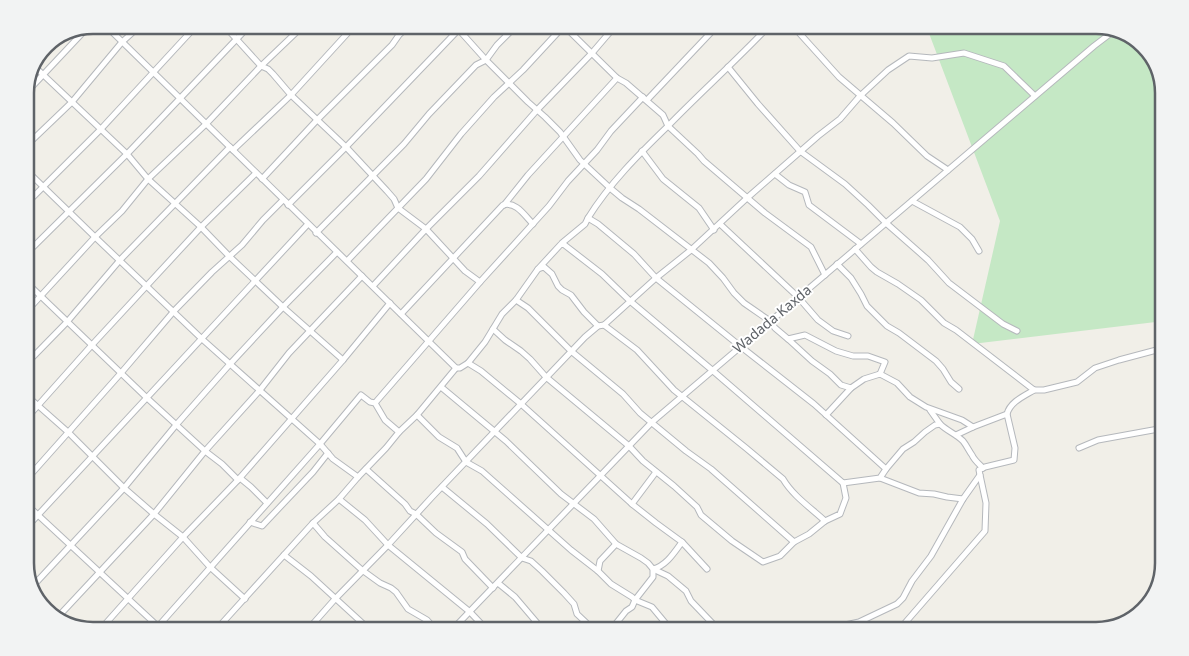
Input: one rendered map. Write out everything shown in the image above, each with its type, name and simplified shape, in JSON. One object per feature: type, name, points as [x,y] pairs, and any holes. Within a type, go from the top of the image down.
[{"type":"street","points":[[114,34],[456,368]]},
{"type":"street","points":[[34,138],[72,102],[122,42],[131,34]]},
{"type":"street","points":[[34,196],[100,130],[189,34]]},
{"type":"street","points":[[231,34],[261,66],[268,69],[291,95],[346,147],[394,199],[398,208],[426,229],[465,271],[480,282]]},
{"type":"street","points":[[34,246],[127,154],[242,34]]},
{"type":"street","points":[[34,303],[122,210],[148,179],[206,124],[295,34]]},
{"type":"street","points":[[34,356],[67,322],[120,260],[161,217],[231,149],[291,95],[347,34]]},
{"type":"street","points":[[262,180],[317,120],[392,45],[400,34]]},
{"type":"street","points":[[288,205],[346,147],[451,34]]},
{"type":"street","points":[[464,34],[486,60],[563,136],[580,160],[610,188],[709,263],[744,303],[770,321],[775,328],[812,361],[830,374],[841,386],[851,388]]},
{"type":"street","points":[[316,232],[404,144],[429,114],[476,66],[486,60],[496,45],[508,34]]},
{"type":"street","points":[[347,261],[426,179],[461,134],[494,97],[556,34]]},
{"type":"street","points":[[572,34],[617,78],[626,83],[663,115],[668,126],[704,161],[810,248],[824,275]]},
{"type":"street","points":[[373,286],[479,176],[537,110],[608,34]]},
{"type":"street","points":[[375,403],[549,206],[611,131],[709,34]]},
{"type":"street","points":[[223,622],[313,523],[339,499],[399,432],[417,415],[456,368],[460,368],[468,363],[485,342],[502,314],[516,300],[538,269],[562,242],[585,224],[592,209],[642,151],[761,34]]},
{"type":"street","points":[[800,34],[839,78],[927,156],[948,170]]},
{"type":"street","points":[[35,84],[80,35]]},
{"type":"street","name":"Wadada Kaxda","points":[[460,622],[652,422],[1109,35]]},
{"type":"street","points":[[315,622],[335,598],[388,545],[571,351],[714,230],[800,151],[840,119],[860,96],[888,70],[909,56],[932,58],[964,53],[1004,66],[1035,96]]},
{"type":"street","points":[[728,67],[800,151],[845,184],[868,204],[886,223],[928,260],[949,283],[1004,324],[1017,331]]},
{"type":"street","points":[[38,70],[127,154],[148,179],[201,227],[255,281],[343,360]]},
{"type":"street","points":[[401,314],[503,206],[528,175],[617,78]]},
{"type":"street","points":[[642,151],[663,179],[699,208],[714,230]]},
{"type":"street","points":[[34,410],[201,227],[256,173]]},
{"type":"street","points":[[775,174],[789,185],[805,192],[809,205],[860,244]]},
{"type":"street","points":[[34,178],[230,364],[292,418],[333,459],[358,477]]},
{"type":"street","points":[[34,471],[174,311],[242,245],[283,200]]},
{"type":"street","points":[[912,201],[960,227],[972,239],[979,251]]},
{"type":"street","points":[[503,206],[512,205],[533,224]]},
{"type":"street","points":[[588,218],[634,254],[656,278],[826,415],[886,470]]},
{"type":"street","points":[[34,519],[308,224]]},
{"type":"street","points":[[720,224],[798,298],[818,320],[833,331],[848,336]]},
{"type":"street","points":[[493,329],[525,355],[546,377],[674,486],[732,542],[763,562],[780,556],[794,542],[809,534],[825,521],[840,514],[846,498],[843,483],[630,301],[602,274],[562,242]]},
{"type":"street","points":[[855,249],[870,267],[921,300],[944,323],[956,330],[1034,390]]},
{"type":"street","points":[[37,582],[124,488],[230,364],[336,252]]},
{"type":"street","points":[[838,264],[851,278],[862,294],[867,306],[887,326],[936,361],[950,382],[959,389]]},
{"type":"street","points":[[538,269],[544,267],[552,274],[558,286],[571,295],[584,312],[637,350],[674,390],[783,479],[786,485],[825,521]]},
{"type":"street","points":[[62,613],[154,514],[205,451],[260,390],[289,353],[362,276]]},
{"type":"street","points":[[34,289],[146,398],[267,503]]},
{"type":"street","points":[[516,300],[528,308],[571,351],[623,394],[640,413],[711,469],[794,542]]},
{"type":"street","points":[[107,622],[183,537],[239,479],[390,303]]},
{"type":"street","points":[[788,339],[805,336],[836,351],[853,356],[868,356],[885,362],[880,374]]},
{"type":"street","points":[[906,622],[985,531],[986,504],[980,470],[1014,460],[1015,448],[1007,414],[1008,408],[1034,390],[1044,390],[1077,382],[1095,368],[1155,350]]},
{"type":"street","points":[[468,363],[522,404],[632,504],[682,542],[707,569]]},
{"type":"street","points":[[826,415],[851,388],[864,379],[880,374],[897,383],[910,397],[932,411],[940,424],[956,435],[968,447],[972,457],[983,468]]},
{"type":"street","points":[[441,387],[512,447],[562,494],[594,519],[616,544],[641,558],[653,569],[668,576],[686,591],[691,601],[711,622]]},
{"type":"street","points":[[162,622],[320,444],[361,395],[370,402],[375,403],[385,420],[399,432]]},
{"type":"street","points":[[34,402],[68,432],[124,488],[183,537],[210,567],[245,599]]},
{"type":"street","points":[[926,407],[962,420],[973,427]]},
{"type":"street","points":[[956,435],[1007,414]]},
{"type":"street","points":[[417,415],[439,437],[457,448],[466,462],[482,471],[611,584],[635,600],[652,608],[664,622]]},
{"type":"street","points":[[880,478],[903,449],[925,432],[940,424]]},
{"type":"street","points":[[1078,448],[1098,440],[1155,430]]},
{"type":"street","points":[[250,522],[262,526],[313,472],[328,453]]},
{"type":"street","points":[[366,469],[410,511],[462,552],[465,560],[493,588]]},
{"type":"street","points":[[632,504],[656,472]]},
{"type":"street","points":[[859,622],[897,604],[903,598],[912,581],[931,556],[963,499],[980,475]]},
{"type":"street","points":[[843,483],[880,478],[919,493],[963,499]]},
{"type":"street","points":[[442,487],[487,524],[522,558],[531,561],[574,604],[577,614],[585,622]]},
{"type":"street","points":[[339,499],[365,520],[388,545],[470,612],[479,622]]},
{"type":"street","points":[[34,511],[154,622]]},
{"type":"street","points":[[313,523],[325,537],[362,570],[380,583],[391,588],[408,609],[429,622]]},
{"type":"street","points":[[653,569],[660,567],[672,556],[682,542]]},
{"type":"street","points":[[598,571],[600,561],[616,544]]},
{"type":"street","points":[[284,555],[311,576],[361,622]]},
{"type":"street","points":[[619,622],[653,577],[653,569]]},
{"type":"street","points":[[498,583],[515,597],[536,622]]},
{"type":"green space","points":[[929,34],[1096,34],[1115,37],[1135,48],[1149,67],[1155,89],[1155,322],[972,344],[1000,221]]}]
